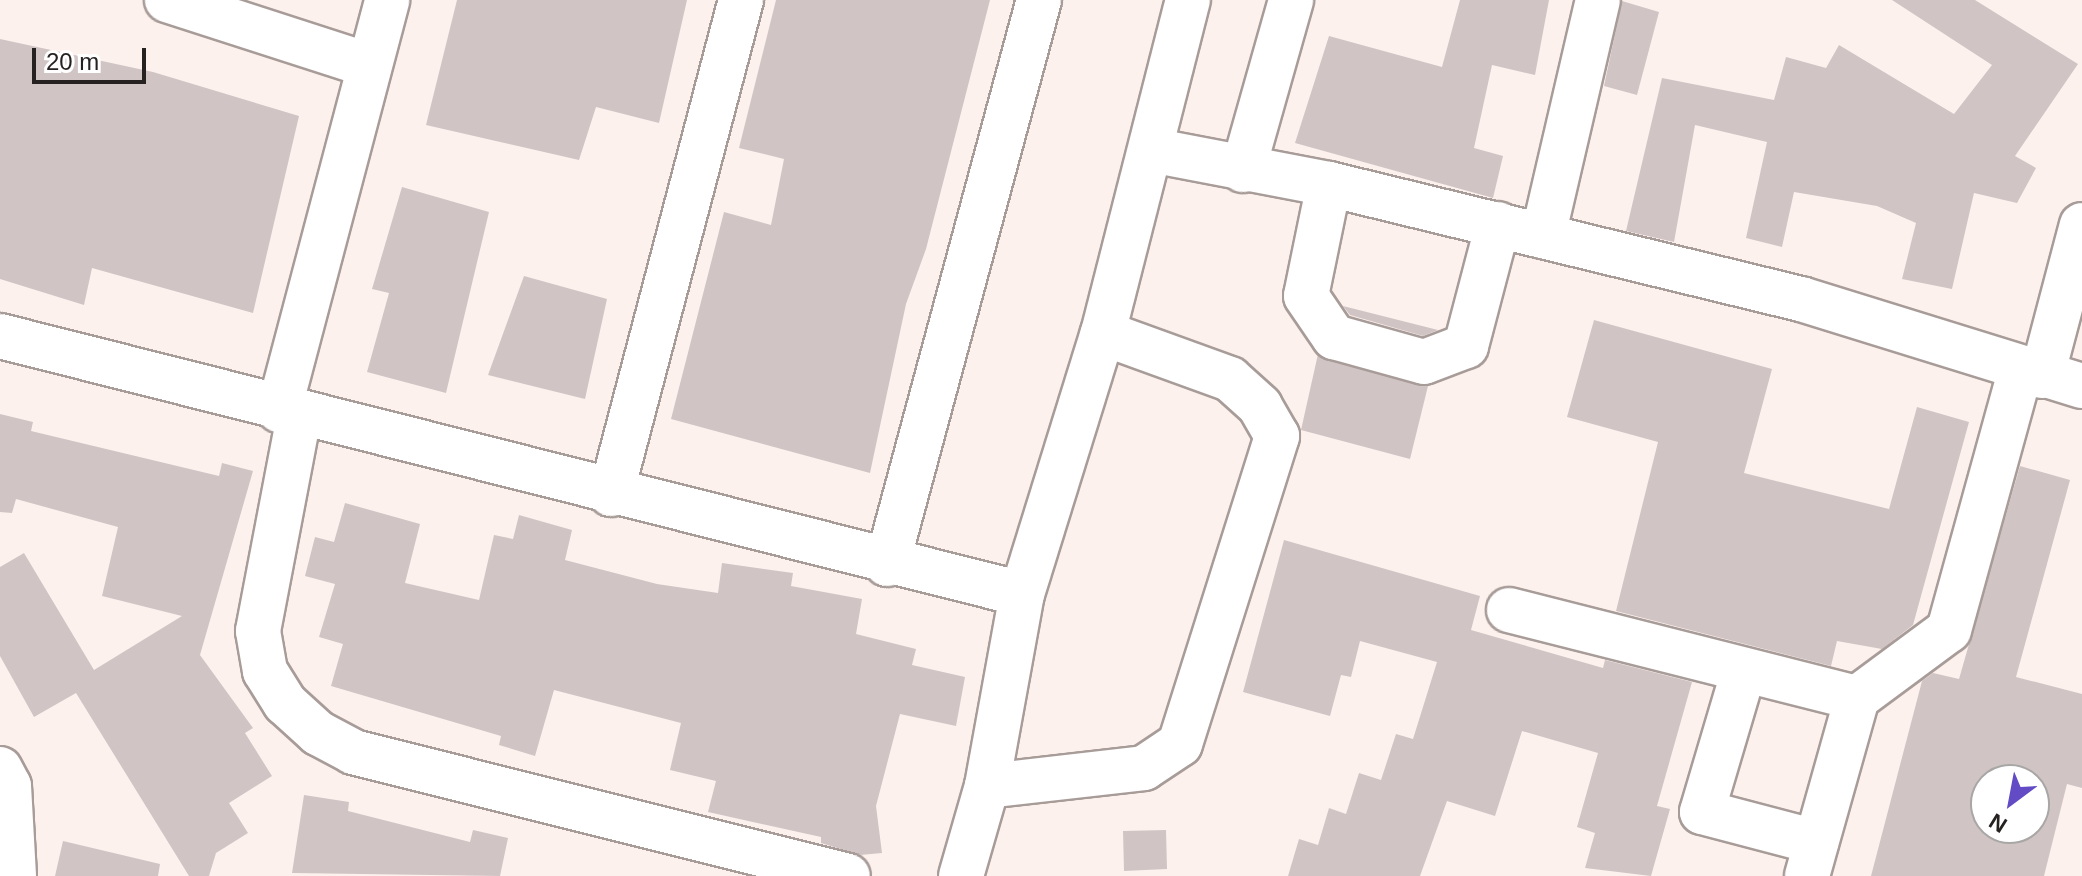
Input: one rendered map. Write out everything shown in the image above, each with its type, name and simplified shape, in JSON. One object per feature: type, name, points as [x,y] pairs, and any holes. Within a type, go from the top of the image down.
[{"type":"street","points":[[167,0],[368,65]]},
{"type":"street","points":[[387,0],[368,65],[289,413],[258,631],[265,671],[285,703],[318,733],[353,752],[795,870],[848,876]]},
{"type":"street","points":[[611,494],[741,0]]},
{"type":"street","points":[[887,564],[1039,0]]},
{"type":"street","points":[[961,876],[987,786],[1022,594],[1103,333],[1188,0]]},
{"type":"street","points":[[1243,170],[1291,0]]},
{"type":"street","points":[[1543,236],[1598,0]]},
{"type":"street","points":[[1151,150],[1329,184],[1801,299],[2048,378]]},
{"type":"street","points":[[1329,184],[1306,296],[1334,337],[1424,362],[1466,346],[1498,224]]},
{"type":"street","points":[[1744,670],[1702,812],[1812,859],[1857,698],[1949,630],[2048,378],[2082,225]]},
{"type":"street","points":[[987,786],[1144,768],[1180,744],[1277,436],[1260,406],[1230,379],[1103,333]]},
{"type":"street","points":[[0,336],[289,413],[887,564],[1022,594]]},
{"type":"street","points":[[1509,610],[1857,698]]},
{"type":"street","points":[[0,769],[9,786],[14,876]]},
{"type":"building","points":[[457,0],[687,0],[659,123],[596,107],[579,160],[426,125]]},
{"type":"building","points":[[776,0],[990,0],[926,249],[906,304],[870,473],[671,419],[724,212],[771,225],[784,159],[739,148]]},
{"type":"building","points":[[1460,0],[1549,0],[1535,75],[1492,65],[1474,148],[1503,156],[1493,198],[1295,143],[1329,36],[1442,67]]},
{"type":"building","points":[[1892,0],[1975,0],[2078,64],[2015,156],[2036,168],[2017,203],[1974,193],[1952,289],[1902,279],[1916,223],[1877,206],[1794,192],[1782,247],[1746,238],[1767,142],[1695,125],[1674,242],[1626,231],[1662,78],[1774,100],[1786,57],[1826,68],[1839,45],[1954,114],[1992,65]]},
{"type":"building","points":[[1622,1],[1659,12],[1637,95],[1604,86]]},
{"type":"building","points":[[0,39],[153,72],[299,116],[253,313],[92,268],[84,305],[0,279]]},
{"type":"building","points":[[402,187],[489,212],[446,393],[367,372],[389,293],[372,289]]},
{"type":"building","points":[[524,276],[607,299],[585,399],[488,375]]},
{"type":"building","points":[[1343,306],[1438,330],[1423,336],[1350,315]]},
{"type":"building","points":[[1594,320],[1772,369],[1744,473],[1889,509],[1917,407],[1969,422],[1913,625],[1882,649],[1837,641],[1831,666],[1616,611],[1658,442],[1567,417]]},
{"type":"building","points":[[1318,354],[1428,386],[1410,459],[1301,430]]},
{"type":"building","points":[[0,414],[33,422],[31,431],[219,476],[222,463],[253,471],[200,655],[253,728],[245,733],[272,776],[229,803],[248,833],[216,853],[209,876],[189,876],[76,693],[34,717],[0,656],[0,567],[24,553],[94,670],[182,616],[102,596],[118,527],[16,499],[12,513],[0,512]]},
{"type":"building","points":[[2020,466],[2070,480],[2016,677],[2082,694],[2082,788],[2067,784],[2044,876],[1871,876],[1922,681],[1933,673],[1959,679]]},
{"type":"building","points":[[345,503],[420,524],[405,583],[479,600],[494,535],[513,539],[519,515],[572,530],[565,560],[657,584],[718,593],[722,563],[793,573],[791,586],[862,599],[856,634],[916,649],[912,665],[965,677],[956,726],[900,714],[876,806],[882,853],[860,855],[821,843],[821,837],[708,812],[716,781],[670,770],[681,723],[554,690],[535,756],[499,745],[501,736],[331,686],[343,644],[319,637],[335,584],[305,576],[315,537],[334,542]]},
{"type":"building","points":[[1284,540],[1480,596],[1471,630],[1603,668],[1605,660],[1692,682],[1657,806],[1670,809],[1651,876],[1585,868],[1595,833],[1577,827],[1598,753],[1522,731],[1495,816],[1447,801],[1420,876],[1288,876],[1299,839],[1318,845],[1329,808],[1346,814],[1359,773],[1381,780],[1396,734],[1413,739],[1437,662],[1360,641],[1351,677],[1341,675],[1330,716],[1243,692]]},
{"type":"building","points":[[304,795],[349,802],[348,811],[470,842],[473,830],[508,838],[500,876],[292,873]]},
{"type":"building","points":[[1166,830],[1167,869],[1124,871],[1123,831]]},
{"type":"building","points":[[63,841],[160,864],[158,876],[55,876]]}]
